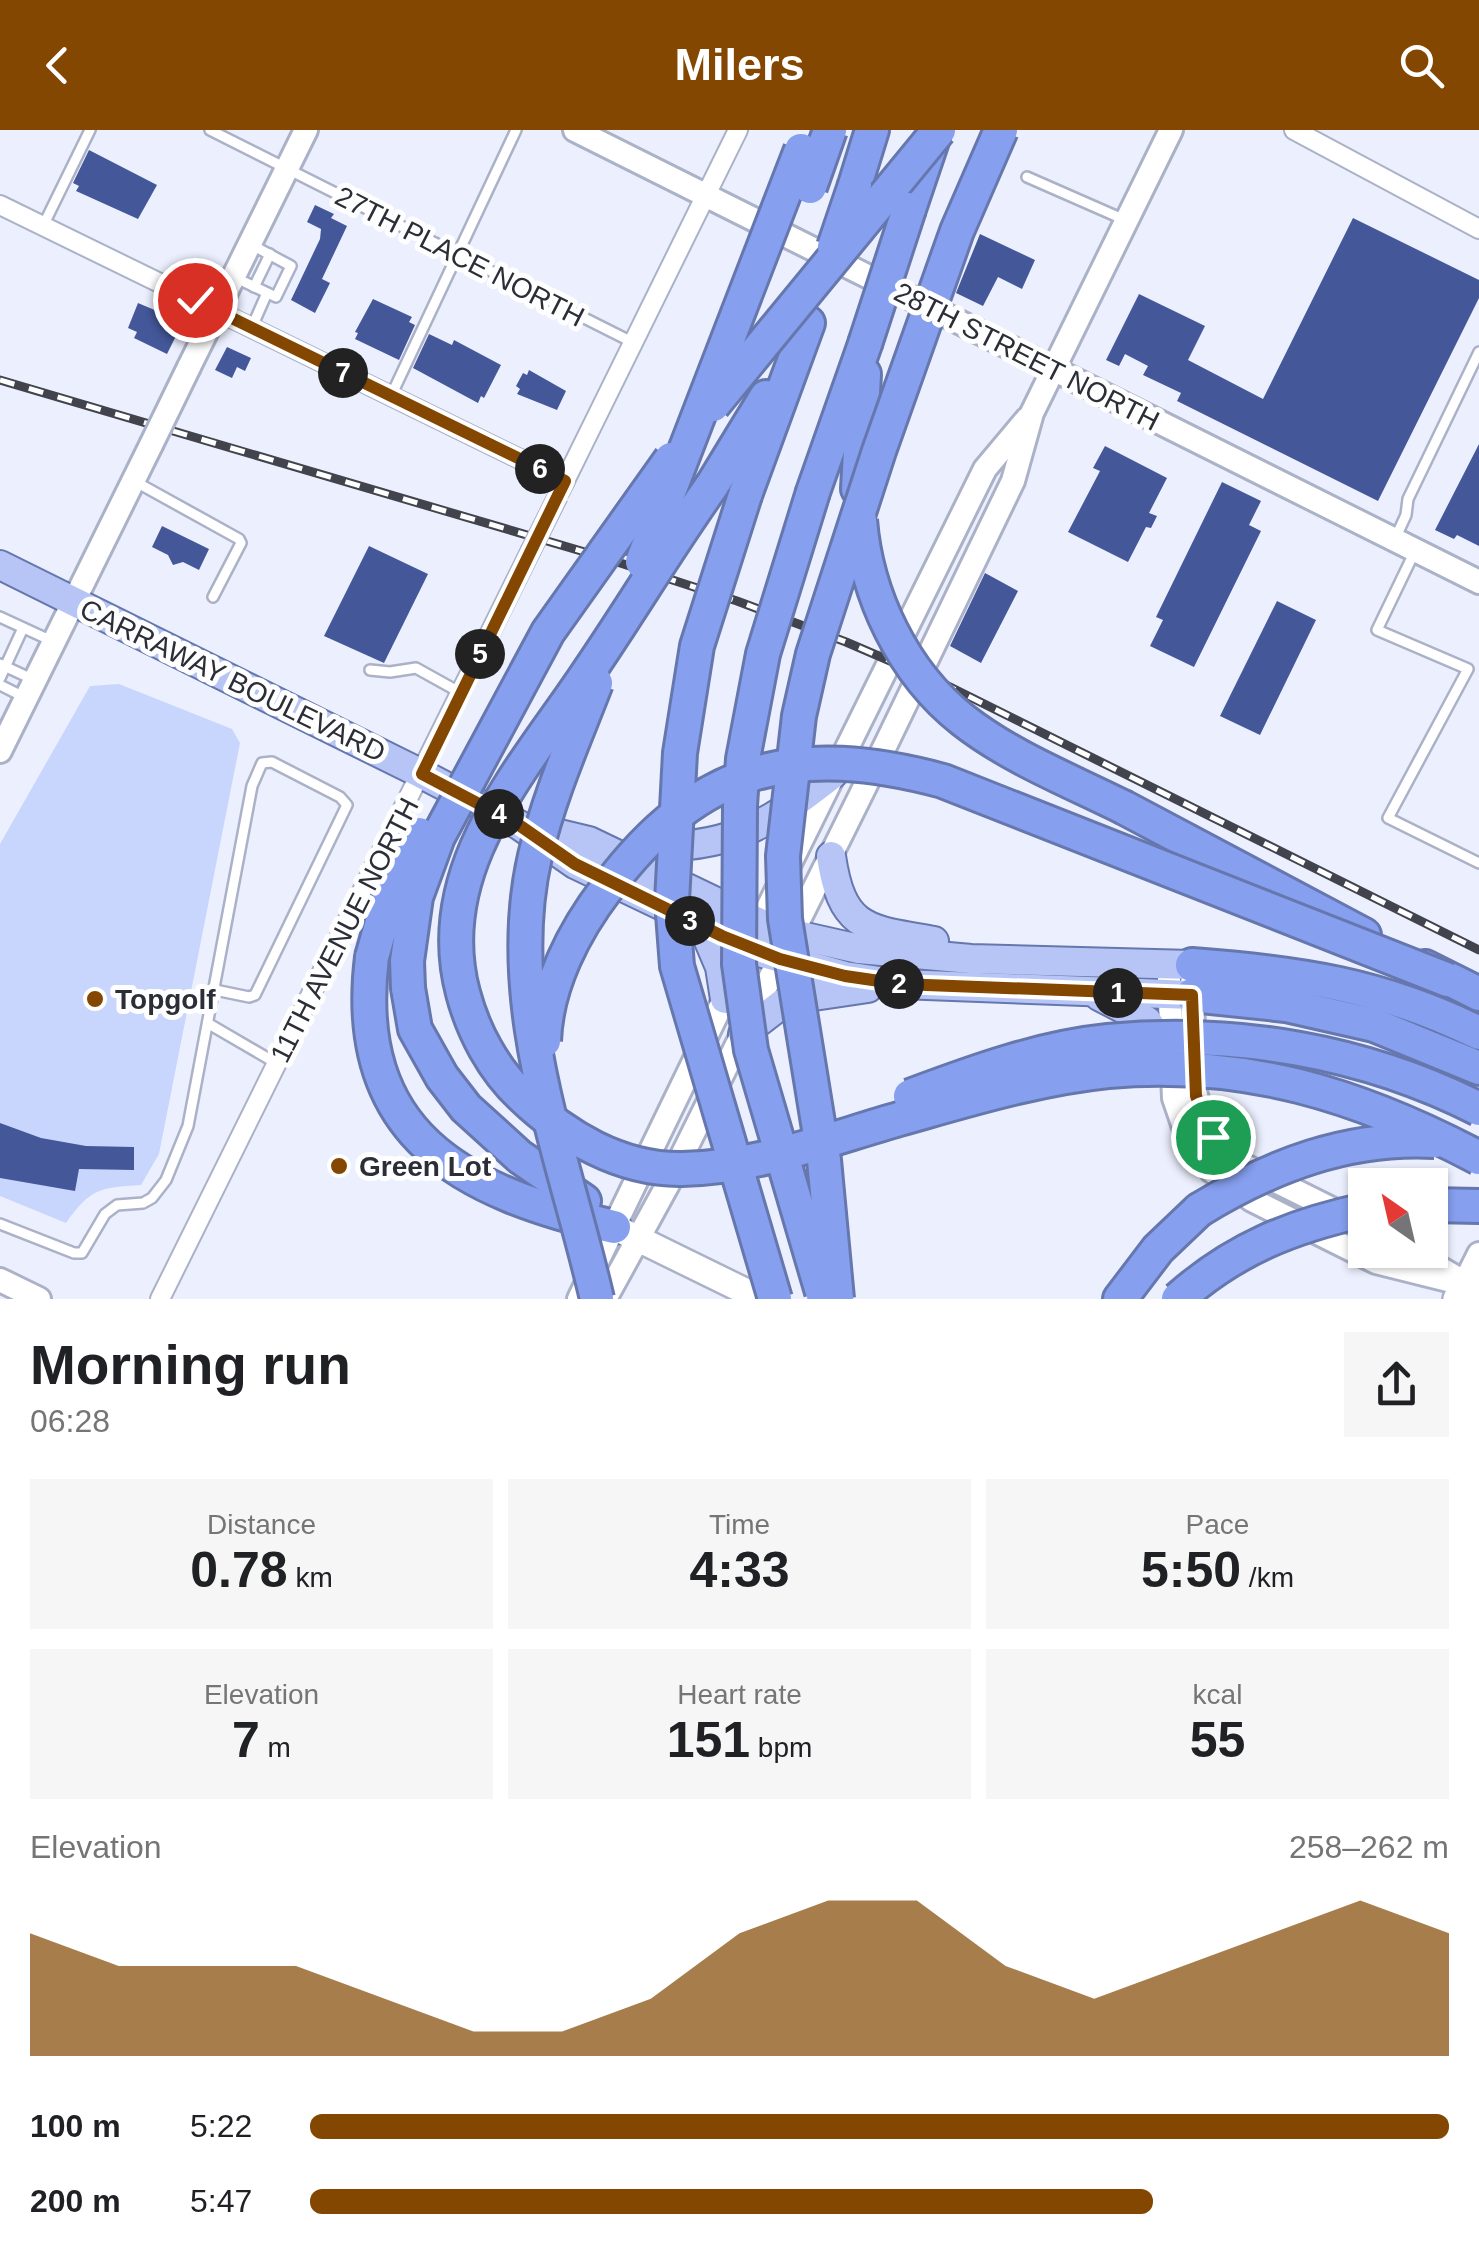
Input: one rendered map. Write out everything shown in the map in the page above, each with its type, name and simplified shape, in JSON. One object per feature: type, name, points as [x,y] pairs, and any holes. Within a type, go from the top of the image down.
[{"type":"highway","points":[[601,1299],[543,1086],[532,1031],[529,896],[544,822],[808,130]]},
{"type":"highway","points":[[626,1233],[497,1193],[428,1146],[405,1120],[377,1068],[369,1034],[367,998],[372,957],[396,880],[510,658],[553,586],[752,312],[788,246],[830,130]]},
{"type":"highway","points":[[775,1299],[677,966],[672,901],[680,753],[698,646],[872,130]]},
{"type":"highway","points":[[626,1233],[491,1133],[442,1077],[415,1029],[407,961],[424,868],[548,632],[643,495],[742,366],[937,130]]},
{"type":"highway","points":[[825,1299],[752,1050],[739,964],[740,806],[745,744],[763,654],[813,492],[937,130]]},
{"type":"highway","points":[[837,1299],[824,1160],[785,919],[783,856],[799,716],[813,654],[879,451],[957,231],[1001,130]]},
{"type":"highway","points":[[864,344],[858,489],[862,548],[877,599],[900,647],[930,690],[964,721],[1011,750],[1448,980]]},
{"type":"highway","points":[[792,367],[758,407],[713,484],[488,821],[473,850],[464,880],[455,950],[468,1013],[481,1041],[516,1090],[566,1133],[617,1158],[650,1167],[712,1168],[1040,1082],[1108,1071],[1190,1069],[1256,1077],[1379,1109],[1479,1158]]},
{"type":"highway","points":[[543,1086],[544,1034],[558,976],[576,935],[620,870],[668,818],[721,784],[788,767],[828,762],[865,764],[943,781],[1479,994]]},
{"type":"highway","points":[[1181,979],[1287,972],[1389,996],[1479,1033]]},
{"type":"highway","points":[[1181,979],[1258,1001],[1374,1025],[1479,1068]]},
{"type":"highway","points":[[1182,1062],[1227,1014],[1258,1001]]},
{"type":"highway","points":[[772,1154],[982,1070],[1105,1042],[1184,1038],[1270,1043],[1353,1060],[1413,1078],[1479,1108]]},
{"type":"highway","points":[[1120,1299],[1158,1250],[1199,1210],[1262,1174],[1358,1144],[1412,1140],[1479,1145]]},
{"type":"highway","points":[[1448,1205],[1479,1206]]},
{"type":"highway","points":[[1178,1299],[1232,1260],[1279,1234],[1348,1214]]},
{"type":"main road","name":"CARRAWAY BOULEVARD","points":[[0,565],[422,774],[519,825],[575,864],[703,927],[754,935],[786,946],[845,976],[900,984],[1089,992],[1181,979]]},
{"type":"main road","points":[[589,840],[670,846],[733,838],[782,814],[833,774]]},
{"type":"main road","name":"CARRAWAY BOULEVARD","points":[[519,825],[589,840],[754,935]]},
{"type":"main road","points":[[831,856],[843,904],[868,926],[1049,960]]},
{"type":"main road","points":[[703,927],[720,966],[725,998]]},
{"type":"main road","name":"CARRAWAY BOULEVARD","points":[[786,946],[1049,960],[1181,979]]},
{"type":"main road","points":[[743,1034],[786,1000],[900,984]]},
{"type":"main road","points":[[1089,992],[1147,1021],[1182,1062]]},
{"type":"main road","points":[[626,1233],[761,1299]]},
{"type":"street","points":[[1,746],[217,311],[244,282],[306,130]]},
{"type":"street","name":"28TH STREET NORTH","points":[[575,130],[1479,582]]},
{"type":"street","name":"11TH AVENUE NORTH","points":[[160,1299],[738,130]]},
{"type":"street","points":[[579,1299],[626,1233],[743,1034],[1013,482],[1032,413],[1171,130]]},
{"type":"street","points":[[1294,130],[1479,229]]},
{"type":"street","points":[[0,205],[391,396],[561,488]]},
{"type":"street","points":[[601,1299],[754,935],[985,469],[1032,413]]},
{"type":"street","points":[[1181,979],[1182,1062],[1174,1098],[1181,1125],[1195,1150],[1223,1181],[1252,1200],[1376,1262],[1466,1292]]},
{"type":"street","points":[[1182,1062],[1202,1117],[1233,1160],[1348,1217]]},
{"type":"street","points":[[1466,1292],[1479,1254]]},
{"type":"street","points":[[1433,1268],[1466,1292]]},
{"type":"street","points":[[0,1280],[39,1299]]},
{"type":"lane","points":[[43,226],[90,130]]},
{"type":"lane","name":"27TH PLACE NORTH","points":[[210,130],[634,343]]},
{"type":"lane","points":[[391,396],[516,130]]},
{"type":"lane","points":[[1027,177],[1125,220]]},
{"type":"lane","points":[[244,282],[276,297],[291,266],[260,249]]},
{"type":"lane","points":[[251,328],[267,293]]},
{"type":"lane","points":[[1479,352],[1408,499],[1404,546],[1377,630],[1468,669],[1388,818],[1479,863]]},
{"type":"lane","points":[[134,480],[239,539],[214,597]]},
{"type":"lane","points":[[0,617],[54,642]]},
{"type":"lane","points":[[23,628],[3,665],[0,682],[31,690]]},
{"type":"lane","points":[[3,665],[31,690]]},
{"type":"lane","points":[[370,670],[416,668],[461,693]]},
{"type":"lane","points":[[0,1224],[74,1253],[82,1252],[104,1214],[117,1206],[143,1203],[166,1180],[188,1126],[252,786],[262,764],[272,762],[340,796],[347,805],[254,995],[215,990]]},
{"type":"lane","points":[[208,1024],[276,1064]]},
{"type":"shaded area","name":"Topgolf","points":[[119,684],[232,729],[240,743],[159,1154],[141,1185],[97,1192],[66,1223],[0,1196],[0,844],[90,686]]},
{"type":"building","points":[[89,150],[157,185],[138,219],[76,191],[79,186],[73,183]]},
{"type":"building","points":[[315,205],[347,226],[322,279],[330,283],[315,313],[291,300],[320,239],[321,229],[307,222]]},
{"type":"building","points":[[1353,218],[1479,280],[1479,298],[1378,501],[1177,401],[1181,393],[1143,375],[1148,366],[1125,354],[1119,366],[1106,360],[1139,294],[1205,326],[1188,360],[1263,399]]},
{"type":"building","points":[[980,234],[1035,260],[1022,289],[998,277],[983,306],[956,293]]},
{"type":"building","points":[[373,299],[412,317],[409,322],[415,325],[399,360],[355,339]]},
{"type":"building","points":[[138,303],[183,322],[167,354],[134,338],[137,332],[128,328]]},
{"type":"building","points":[[429,334],[452,345],[454,340],[501,365],[478,403],[413,368]]},
{"type":"building","points":[[227,347],[251,358],[245,371],[237,367],[232,378],[215,370]]},
{"type":"building","points":[[529,370],[566,391],[557,410],[517,394],[520,389],[516,386]]},
{"type":"building","points":[[1479,444],[1479,546],[1435,530]]},
{"type":"building","points":[[1105,446],[1167,478],[1149,513],[1157,516],[1151,528],[1146,527],[1128,562],[1068,532],[1100,471],[1093,468]]},
{"type":"building","points":[[1222,482],[1261,501],[1249,525],[1261,531],[1194,667],[1150,646],[1163,620],[1156,617]]},
{"type":"building","points":[[162,526],[209,549],[199,570],[183,562],[173,565],[168,555],[152,547]]},
{"type":"building","points":[[369,546],[428,574],[384,663],[324,636]]},
{"type":"building","points":[[985,573],[1018,591],[981,663],[950,646]]},
{"type":"building","points":[[1277,601],[1316,620],[1260,735],[1220,716]]},
{"type":"building","points":[[0,1123],[41,1138],[86,1146],[134,1147],[134,1170],[79,1169],[75,1191],[0,1178]]},
{"type":"railway","points":[[0,380],[605,558],[846,642],[946,685],[1479,950]]},
{"type":"place","name":"Topgolf","points":[[95,999]]},
{"type":"place","name":"Green Lot","points":[[339,1166]]},
{"type":"route","points":[[195,300],[565,481],[422,774],[519,825],[575,864],[722,936],[780,959],[845,976],[900,984],[1192,995],[1196,1096],[1213,1137]]}]
